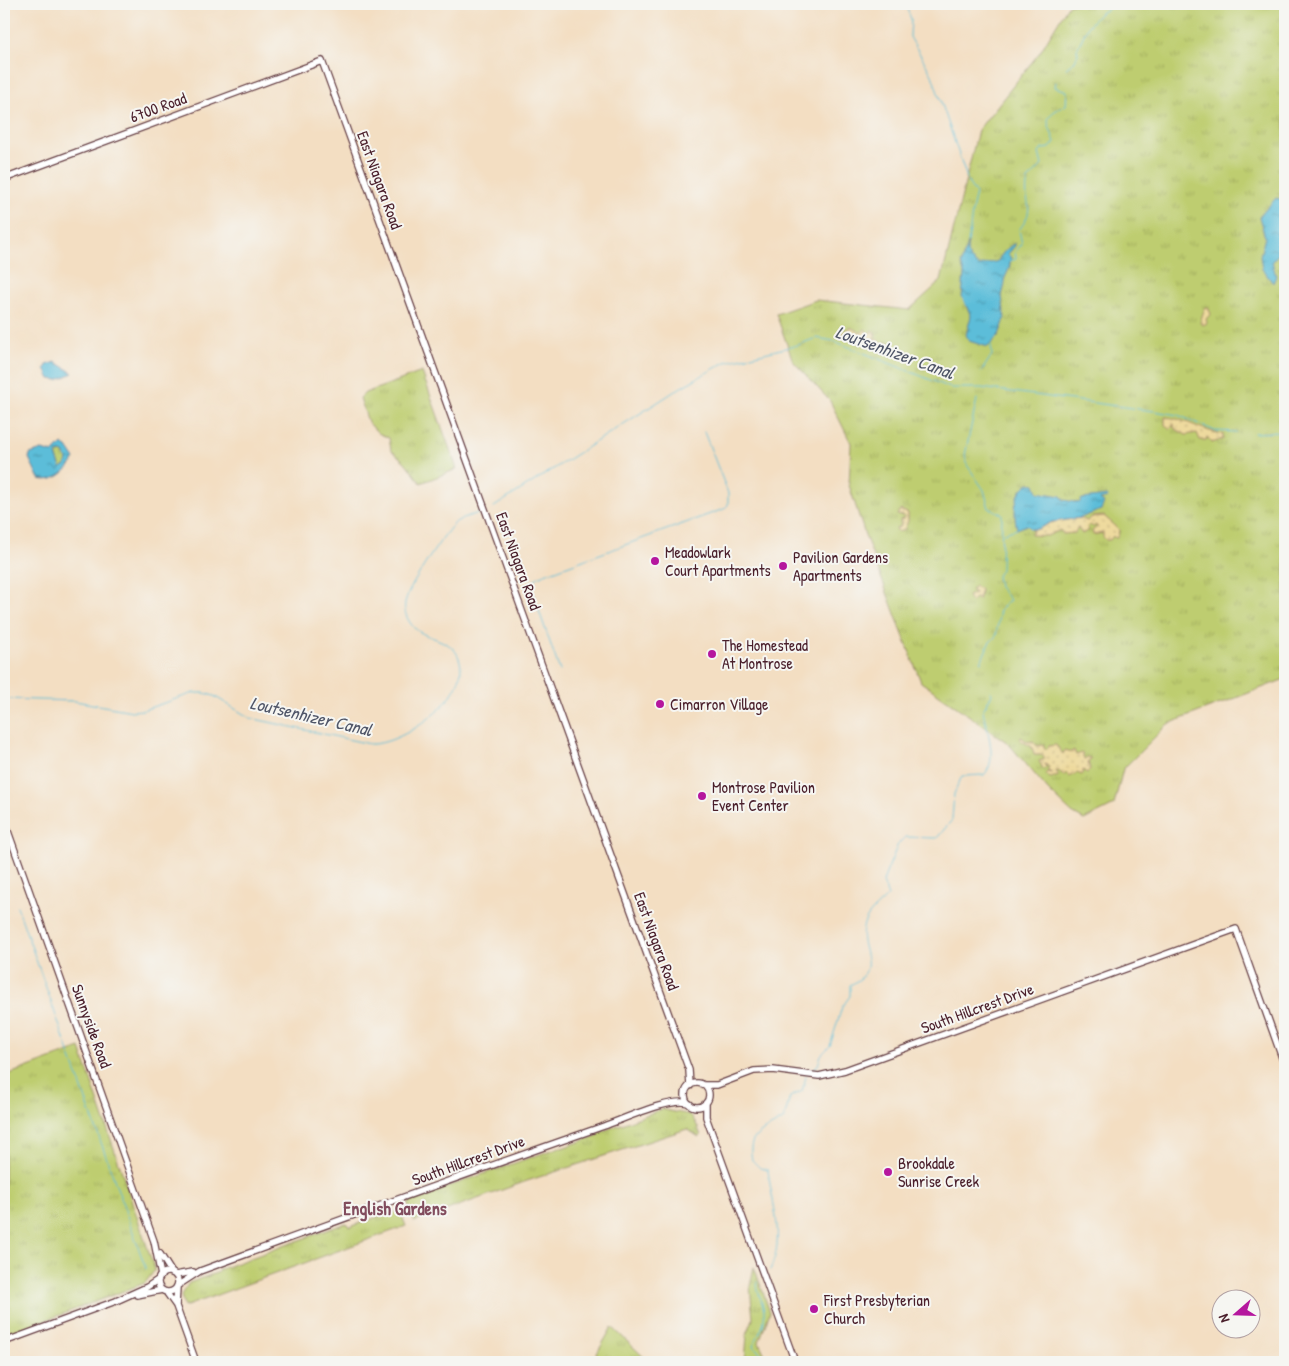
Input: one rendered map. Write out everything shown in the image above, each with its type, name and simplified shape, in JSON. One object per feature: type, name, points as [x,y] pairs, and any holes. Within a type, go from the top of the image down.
[{"type":"street","name":"6700 Road","points":[[4,179],[322,61]]},
{"type":"street","name":"East Niagara Road","points":[[322,61],[689,1070],[702,1085]]},
{"type":"street","name":"Sunnyside Road","points":[[4,820],[154,1241],[164,1264],[173,1274]]},
{"type":"street","name":"South Hillcrest Drive","points":[[702,1085],[722,1083],[754,1071],[773,1070],[819,1076],[851,1068],[1236,929],[1285,1066]]},
{"type":"street","name":"East Niagara Road","points":[[688,1087],[689,1070]]},
{"type":"street","name":"South Hillcrest Drive","points":[[707,1100],[722,1083]]},
{"type":"street","points":[[710,1127],[686,1097],[688,1087],[702,1085],[707,1090],[705,1114],[710,1127],[795,1362]]},
{"type":"street","name":"South Hillcrest Drive","points":[[200,1270],[660,1106],[675,1099],[688,1087]]},
{"type":"street","points":[[691,1105],[699,1106],[707,1100]]},
{"type":"street","name":"South Hillcrest Drive","points":[[660,1106],[680,1101],[691,1105]]},
{"type":"street","name":"Sunnyside Road","points":[[154,1241],[160,1278]]},
{"type":"street","points":[[4,1342],[116,1301],[147,1287],[165,1273],[173,1274],[200,1270]]},
{"type":"street","points":[[116,1301],[172,1291],[200,1270]]},
{"type":"street","points":[[173,1274],[178,1281],[176,1306]]},
{"type":"street","points":[[160,1278],[164,1291],[176,1306],[196,1362]]},
{"type":"green space","points":[[1069,4],[1285,4],[1285,679],[1168,724],[1123,769],[1114,805],[1084,820],[1072,813],[1049,791],[1008,743],[921,682],[865,535],[849,485],[851,443],[830,401],[793,361],[776,314],[816,300],[909,310],[941,281],[978,130],[1040,52]]},
{"type":"green space","points":[[422,372],[457,469],[421,483],[405,462],[391,450],[389,438],[378,433],[368,422],[360,398],[365,393]]},
{"type":"green space","points":[[60,452],[64,453],[67,459],[66,465],[61,468],[56,455]]},
{"type":"green space","points":[[80,1048],[155,1270],[145,1283],[4,1336],[4,1076]]},
{"type":"green space","points":[[662,1109],[683,1113],[691,1117],[698,1127],[701,1136],[699,1137],[687,1129],[527,1181],[414,1222],[408,1205],[410,1200],[599,1135],[600,1132]]},
{"type":"green space","points":[[400,1211],[406,1226],[184,1307],[181,1295],[189,1283],[219,1272],[218,1270],[346,1223],[350,1227],[390,1212]]},
{"type":"green space","points":[[754,1267],[770,1312],[759,1342],[766,1357],[766,1362],[745,1362],[747,1334],[753,1319],[750,1286]]},
{"type":"green space","points":[[612,1327],[649,1362],[592,1362]]},
{"type":"sand","points":[[1208,307],[1211,314],[1206,319],[1207,323],[1203,325],[1200,321],[1205,308]]},
{"type":"sand","points":[[850,327],[861,333],[865,329],[868,334],[873,330],[876,334],[873,339],[877,339],[881,343],[888,342],[889,344],[879,350],[873,348],[871,342],[864,344],[864,339],[855,342],[852,336],[849,339],[843,336],[843,332]]},
{"type":"sand","points":[[1165,417],[1223,434],[1223,439],[1212,443],[1207,437],[1206,440],[1200,440],[1197,433],[1186,435],[1174,428],[1174,424],[1170,429],[1165,425]]},
{"type":"sand","points":[[900,510],[908,513],[908,521],[904,530],[898,532],[896,528],[901,526],[900,520],[905,518],[904,516],[897,515]]},
{"type":"sand","points":[[1104,516],[1119,529],[1118,537],[1115,538],[1113,536],[1110,540],[1106,540],[1103,537],[1103,533],[1093,535],[1092,531],[1097,527],[1096,525],[1093,527],[1090,525],[1087,527],[1089,530],[1082,534],[1078,528],[1075,533],[1063,534],[1060,530],[1047,536],[1031,535],[1033,529],[1052,522],[1080,518],[1087,521],[1092,517]]},
{"type":"sand","points":[[975,586],[981,589],[978,600],[975,598],[971,602],[968,596],[975,593],[971,590]]},
{"type":"sand","points":[[1021,737],[1028,742],[1033,741],[1037,746],[1043,745],[1046,750],[1049,746],[1056,745],[1063,754],[1065,750],[1071,752],[1074,750],[1076,755],[1082,753],[1084,759],[1088,757],[1092,759],[1088,762],[1090,769],[1087,773],[1083,770],[1082,775],[1077,773],[1069,777],[1066,772],[1064,776],[1059,771],[1056,771],[1059,776],[1050,778],[1045,774],[1047,772],[1051,773],[1047,770],[1049,767],[1045,764],[1046,768],[1043,769],[1039,761],[1045,759],[1042,755],[1034,755],[1032,747],[1020,740]]},
{"type":"water","points":[[1276,198],[1285,200],[1284,242],[1282,250],[1272,261],[1276,276],[1273,283],[1262,269],[1260,256],[1265,237],[1259,217]]},
{"type":"water","points":[[968,243],[967,251],[969,256],[979,266],[998,261],[1005,250],[1015,243],[1015,246],[1008,254],[1011,258],[1004,280],[1002,296],[1005,319],[999,335],[988,347],[969,341],[966,335],[971,316],[962,297],[964,274],[961,263]]},
{"type":"water","points":[[56,362],[73,373],[58,380],[50,379],[45,369],[47,365]]},
{"type":"water","points":[[62,444],[67,447],[75,459],[68,468],[55,478],[39,479],[29,458],[30,454],[42,450],[53,453]],"holes":[[[60,452],[64,453],[67,459],[66,465],[61,468],[56,455]]]},
{"type":"water","points":[[1029,483],[1035,484],[1038,492],[1061,496],[1064,500],[1079,503],[1082,499],[1107,496],[1108,498],[1100,500],[1104,503],[1101,510],[1080,518],[1052,522],[1038,529],[1031,529],[1027,525],[1017,529],[1016,503],[1020,492]]},
{"type":"waterway","points":[[905,4],[911,19],[910,37],[932,75],[969,184],[976,194],[968,243]]},
{"type":"waterway","points":[[1066,68],[1074,62],[1078,54],[1077,49],[1088,26],[1100,13],[1118,4]]},
{"type":"waterway","points":[[1010,261],[1016,259],[1015,252],[1022,244],[1019,230],[1025,222],[1029,210],[1028,180],[1042,165],[1039,153],[1042,149],[1050,148],[1055,142],[1048,124],[1049,116],[1066,105],[1067,91],[1055,87],[1056,82]]},
{"type":"waterway","name":"Loutsenhizer Canal","points":[[494,507],[683,386],[726,362],[798,345],[816,338],[834,341],[951,388],[982,388],[1154,411],[1178,415],[1215,431],[1236,432]]},
{"type":"waterway","points":[[981,372],[992,355],[991,345]]},
{"type":"waterway","points":[[977,399],[965,455],[967,465],[984,490],[989,508],[1002,514],[1001,569],[997,576],[999,587],[1010,600],[1000,609],[996,636],[989,643],[981,662]]},
{"type":"waterway","points":[[560,671],[531,588],[535,579],[724,509],[728,505],[728,493],[704,432]]},
{"type":"waterway","name":"Loutsenhizer Canal","points":[[1254,433],[1285,432]]},
{"type":"waterway","name":"Loutsenhizer Canal","points":[[4,699],[75,701],[132,711],[143,710],[194,693],[204,693],[214,696],[250,718],[370,744],[384,742],[400,736],[432,716],[446,702],[456,688],[461,673],[459,658],[450,646],[422,633],[411,624],[405,612],[406,599],[421,571],[451,527],[468,516],[480,513]]},
{"type":"waterway","points":[[1004,533],[1017,529]]},
{"type":"waterway","points":[[807,1073],[818,1065],[821,1055],[830,1046],[842,1007],[850,996],[850,985],[860,979],[865,973],[867,959],[862,936],[863,927],[870,914],[888,896],[883,882],[898,844],[905,837],[937,838],[952,820],[954,794],[962,776],[984,775],[988,768],[991,761],[991,752],[983,710],[992,694],[990,690]]},
{"type":"waterway","points":[[17,906],[146,1269]]},
{"type":"waterway","points":[[770,1270],[777,1245],[776,1221],[768,1170],[760,1168],[752,1160],[752,1144],[759,1134],[784,1119],[790,1097],[802,1091],[806,1077]]},
{"type":"waterway","points":[[757,1282],[763,1305],[764,1320],[754,1346],[764,1358],[763,1362]]},
{"type":"place","name":"Meadowlark Court Apartments","points":[[655,561]]},
{"type":"place","name":"Pavilion Gardens Apartments","points":[[783,566]]},
{"type":"place","name":"The Homestead At Montrose","points":[[712,654]]},
{"type":"place","name":"Cimarron Village","points":[[660,704]]},
{"type":"place","name":"Montrose Pavilion Event Center","points":[[702,796]]},
{"type":"place","name":"Brookdale Sunrise Creek","points":[[888,1172]]},
{"type":"place","name":"First Presbyterian Church","points":[[814,1309]]},
{"type":"district","name":"English Gardens","points":[[395,1208]]}]
